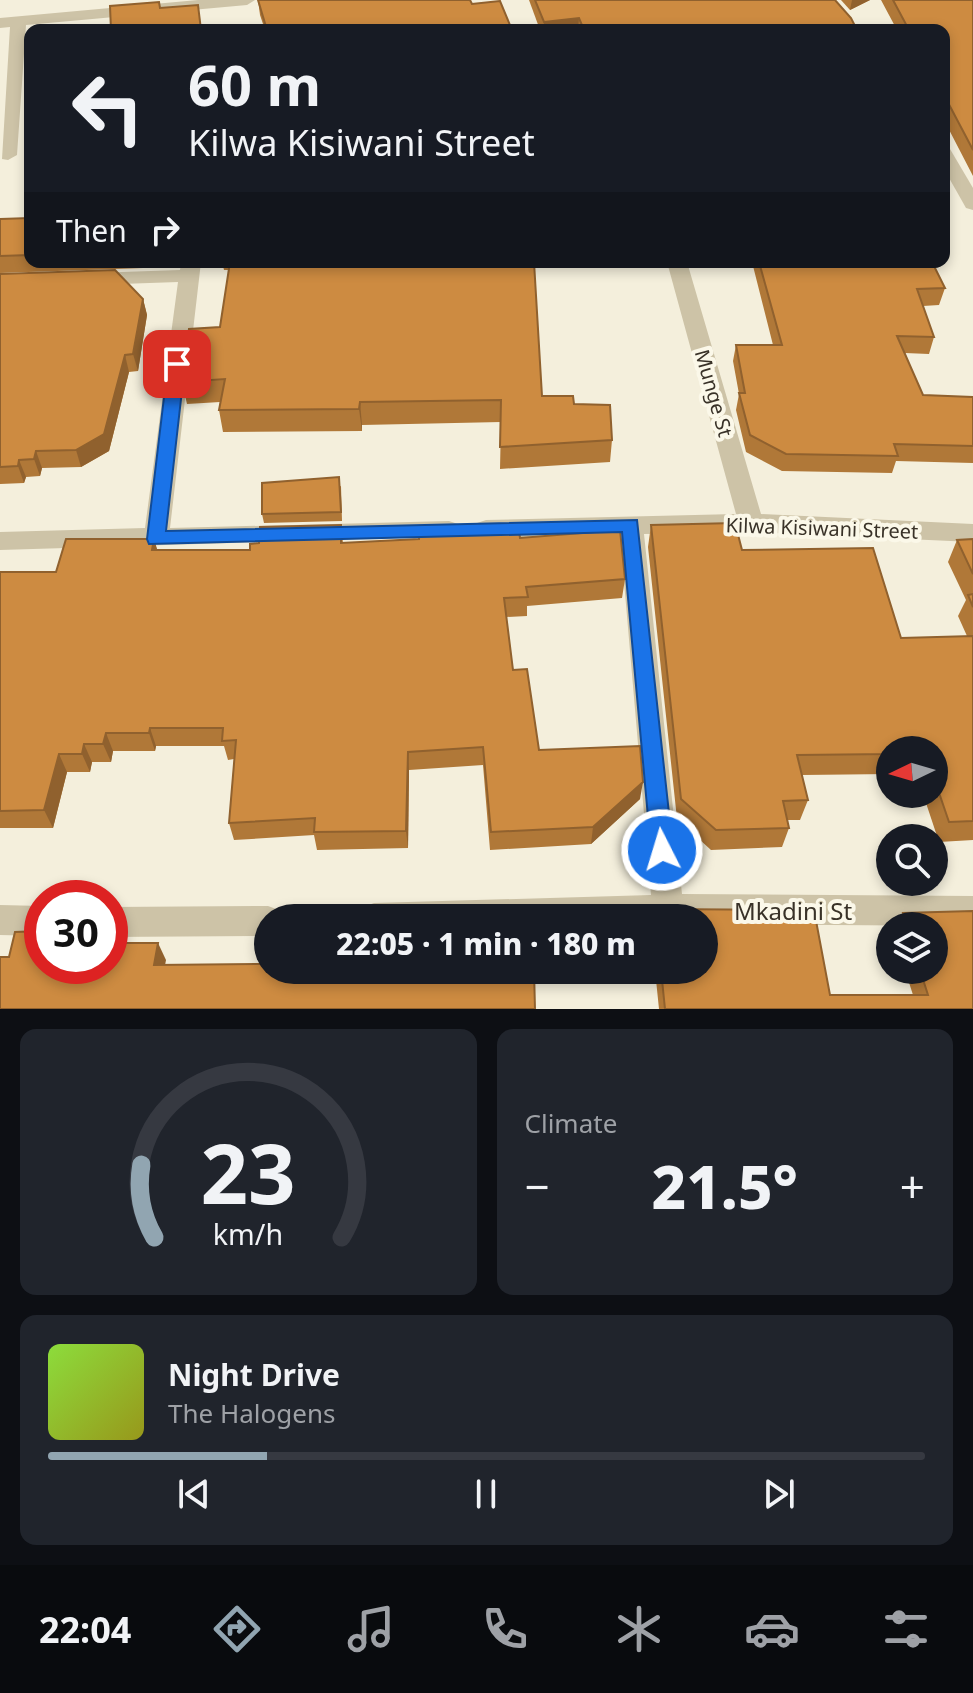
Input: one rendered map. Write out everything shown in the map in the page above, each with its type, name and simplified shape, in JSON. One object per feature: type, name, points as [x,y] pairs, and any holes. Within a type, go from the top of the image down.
[{"type":"street","points":[[24,153],[4,155],[9,23],[247,0]]},
{"type":"street","points":[[950,164],[973,204]]},
{"type":"street","name":"Munge St","points":[[679,268],[751,523]]},
{"type":"street","points":[[78,280],[189,269],[156,539]]},
{"type":"street","name":"Kilwa Kisiwani Street","points":[[0,541],[751,523],[973,533]]},
{"type":"street","points":[[631,525],[668,904]]},
{"type":"street","name":"Mkadini St","points":[[718,909],[973,911]]},
{"type":"street","points":[[0,920],[24,921]]},
{"type":"street","points":[[128,922],[254,921]]},
{"type":"building","points":[[258,0],[470,0],[472,4],[500,1],[510,24],[265,24]]},
{"type":"building","points":[[535,0],[835,0],[854,24],[582,24],[579,18],[544,22]]},
{"type":"building","points":[[893,0],[973,0],[973,150],[950,106],[950,24],[906,24]]},
{"type":"building","points":[[159,2],[160,8],[198,5],[200,24],[111,24],[110,6]]},
{"type":"building","points":[[24,218],[24,255],[0,256],[0,219]]},
{"type":"building","points":[[229,268],[534,268],[542,396],[573,396],[574,404],[610,405],[612,440],[500,447],[501,400],[360,402],[359,409],[219,410],[225,379],[182,382],[189,329],[220,327]]},
{"type":"building","points":[[761,268],[935,268],[945,288],[917,289],[934,337],[897,336],[923,395],[973,397],[973,446],[894,444],[898,456],[786,454],[750,435],[739,393],[745,393],[736,345],[782,345]]},
{"type":"building","points":[[115,270],[143,299],[133,354],[125,355],[104,434],[76,450],[36,451],[34,459],[19,460],[18,466],[0,467],[0,274]]},
{"type":"building","points":[[339,477],[341,512],[262,514],[262,483]]},
{"type":"building","points":[[735,523],[742,550],[873,548],[901,638],[973,636],[973,821],[949,822],[944,808],[948,808],[948,736],[876,736],[876,754],[797,755],[808,800],[783,801],[789,828],[716,830],[681,799],[651,525]]},
{"type":"building","points":[[518,524],[520,538],[620,530],[625,579],[526,587],[528,597],[504,598],[513,670],[527,669],[539,750],[640,746],[643,782],[593,827],[491,832],[483,747],[408,752],[406,831],[314,832],[315,818],[229,823],[236,740],[222,741],[223,728],[150,728],[149,733],[106,733],[103,744],[84,744],[82,754],[59,754],[44,810],[0,811],[0,572],[56,572],[66,539],[154,539],[152,550],[250,550],[250,544],[259,543],[260,527],[341,525],[341,543],[419,539],[419,530]]},
{"type":"building","points":[[973,539],[973,574],[957,540]]},
{"type":"building","points":[[718,909],[814,910],[830,995],[928,995],[924,984],[948,984],[948,912],[938,912],[973,911],[973,1009],[665,1009],[662,984],[718,984]]},
{"type":"building","points":[[15,932],[24,932],[24,984],[128,984],[128,943],[158,943],[154,965],[254,964],[254,984],[534,984],[535,1009],[0,1009],[0,957],[9,957]]},
{"type":"route","points":[[177,364],[156,539],[631,525],[662,850]]}]
